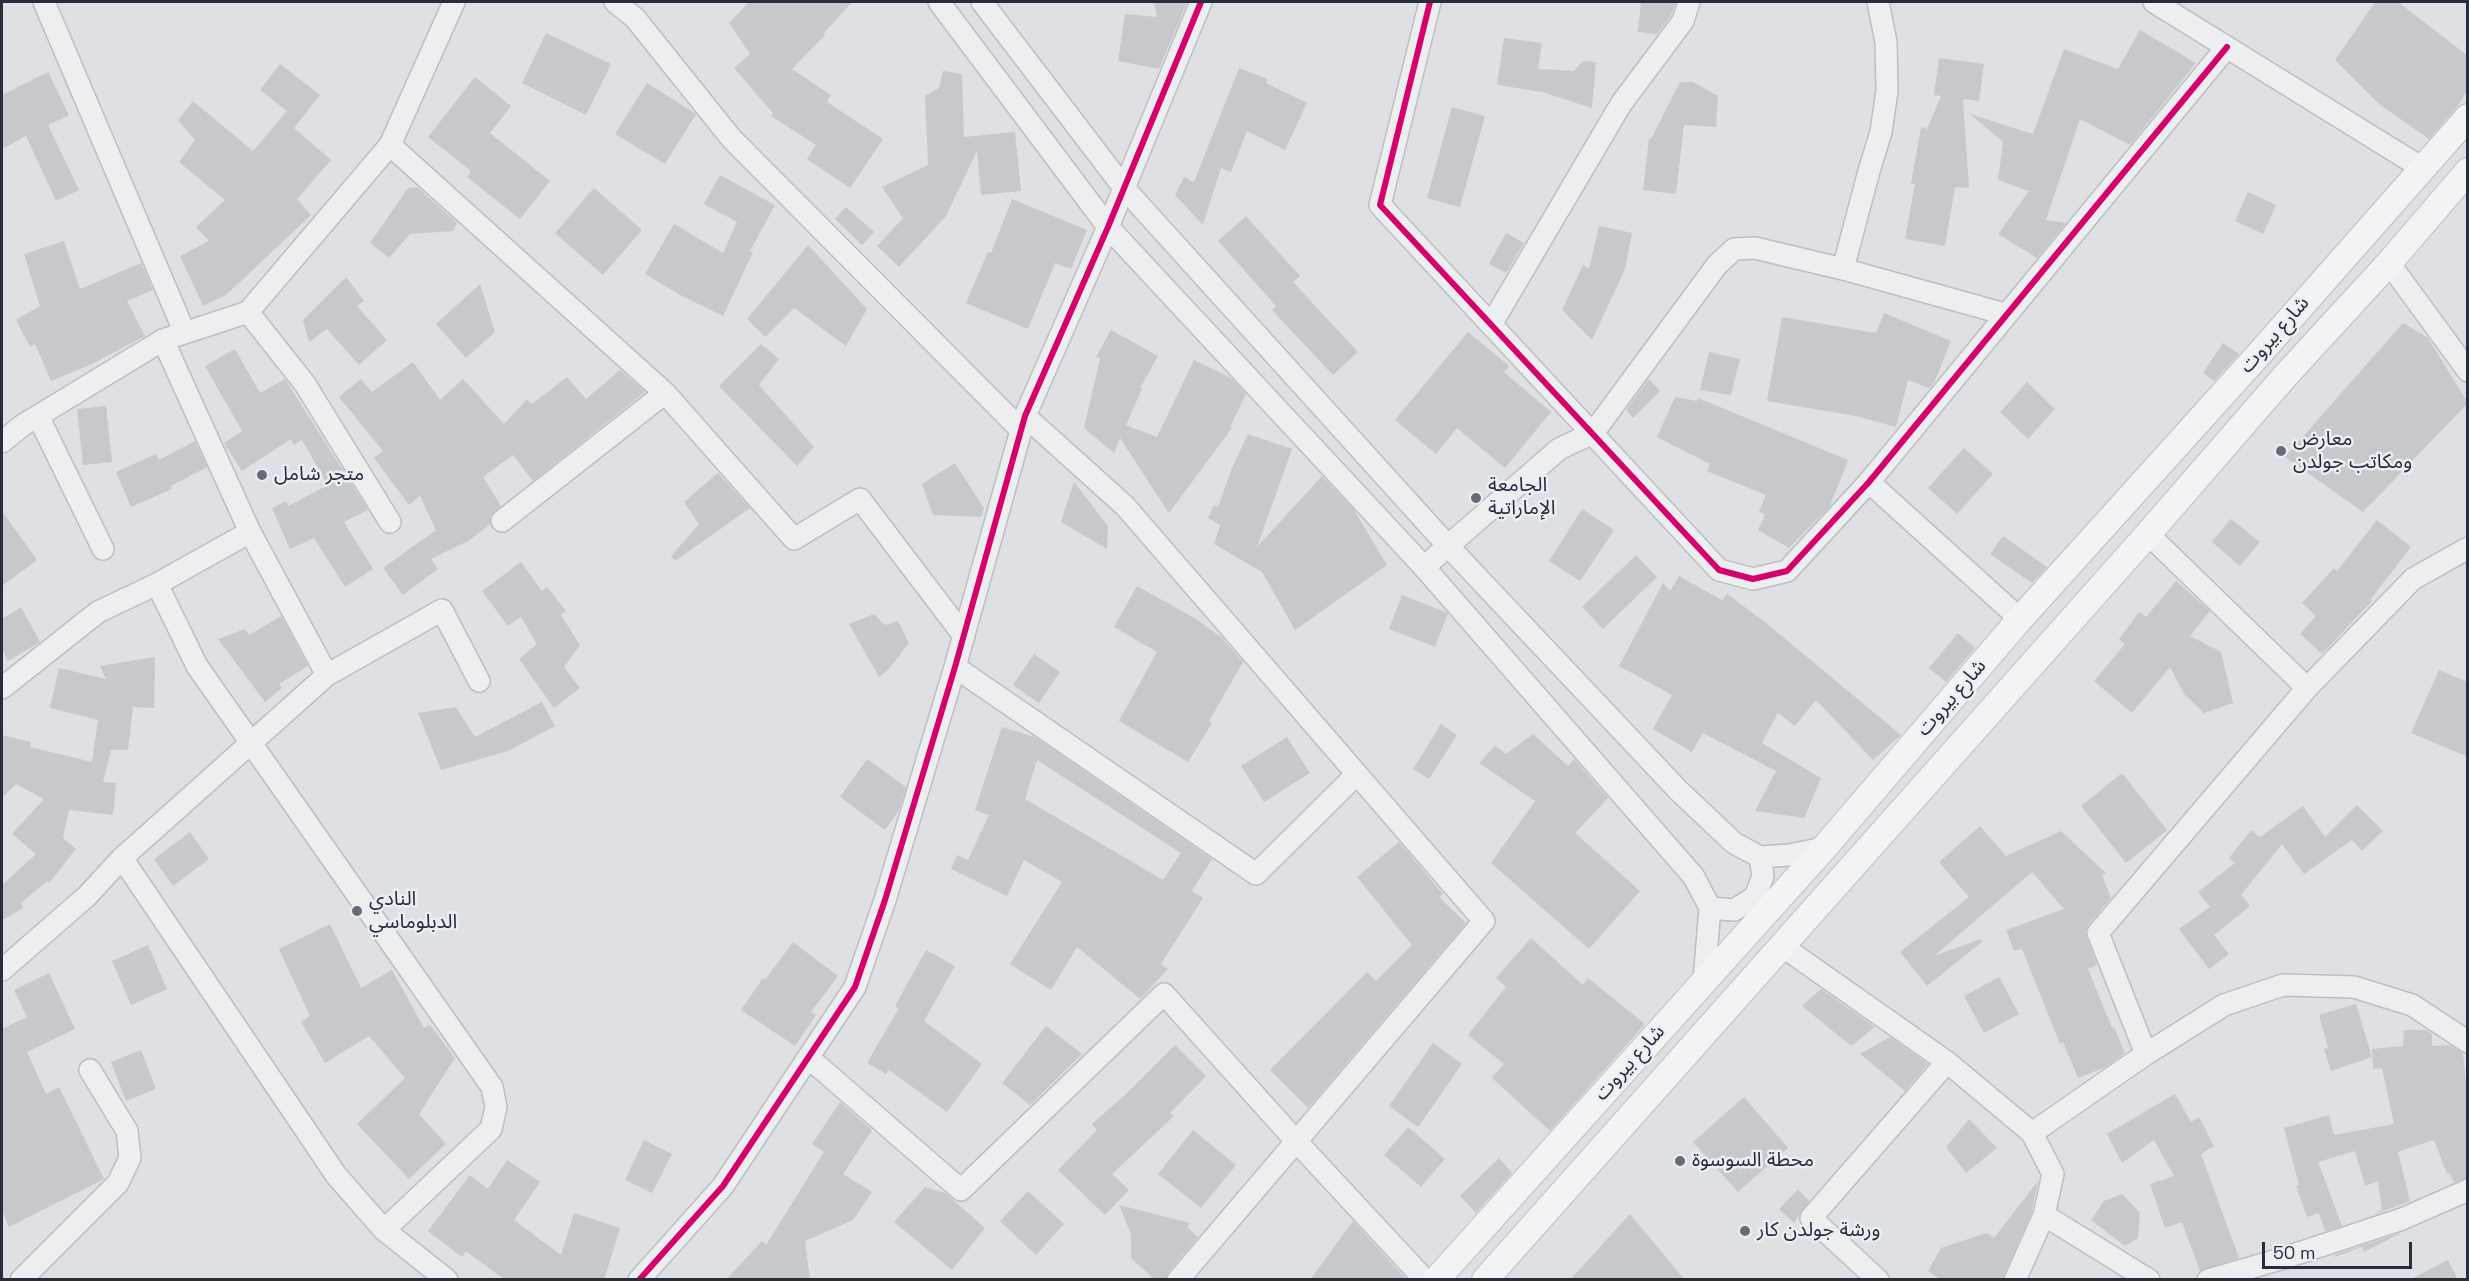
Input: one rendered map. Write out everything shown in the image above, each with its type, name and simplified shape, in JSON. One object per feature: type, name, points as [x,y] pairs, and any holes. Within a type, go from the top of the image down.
[{"type":"main road","name":"شارع بيروت","points":[[1436,1280],[1824,848],[2020,619],[2260,353],[2468,117]]},
{"type":"main road","name":"شارع بيروت","points":[[1485,1280],[2148,534],[2286,375],[2389,263],[2468,171]]},
{"type":"main road","points":[[2260,353],[2286,375]]},
{"type":"street","points":[[44,2],[183,331]]},
{"type":"street","points":[[2,442],[38,416],[163,340],[183,331],[248,312],[390,145],[454,2]]},
{"type":"street","points":[[615,2],[635,18],[730,138],[1023,423],[1125,506],[1484,921],[1178,1280]]},
{"type":"street","points":[[939,2],[1108,227],[1424,567],[1694,877],[1710,908],[1704,980]]},
{"type":"street","points":[[982,2],[1124,188],[1448,546],[1679,791],[1734,843],[1760,857],[1790,855],[1824,848]]},
{"type":"street","points":[[1430,2],[1380,205],[1719,570],[1753,579],[1787,571],[1869,482],[2227,47]]},
{"type":"street","points":[[1492,323],[1621,104],[1683,21],[1689,2]]},
{"type":"street","points":[[1843,269],[1881,132],[1887,91],[1886,51],[1878,2]]},
{"type":"street","points":[[2154,2],[2422,168]]},
{"type":"street","points":[[639,1280],[723,1186],[855,987],[885,900],[955,667],[1023,423],[1108,227],[1198,4]]},
{"type":"street","points":[[390,145],[665,393],[794,539],[860,499],[964,636]]},
{"type":"street","points":[[1424,567],[1559,449],[1593,433],[1717,265],[1734,249],[1755,248],[1843,269],[2005,314]]},
{"type":"street","points":[[2389,263],[2468,371]]},
{"type":"street","points":[[248,312],[305,384],[390,522]]},
{"type":"street","points":[[163,340],[250,532],[327,675]]},
{"type":"street","points":[[502,521],[665,393]]},
{"type":"street","points":[[38,416],[103,549]]},
{"type":"street","points":[[1869,482],[2020,619]]},
{"type":"street","points":[[2,688],[98,612],[157,584],[250,532]]},
{"type":"street","points":[[2148,534],[2307,688]]},
{"type":"street","points":[[2146,1054],[2098,933],[2307,688],[2413,579],[2468,548]]},
{"type":"street","points":[[157,584],[197,666],[492,1087],[496,1107],[491,1129],[384,1230]]},
{"type":"street","points":[[2,970],[87,896],[122,858],[327,675],[442,610],[479,681]]},
{"type":"street","points":[[955,667],[1256,874],[1356,775]]},
{"type":"street","points":[[1710,908],[1734,910],[1755,897],[1763,876],[1760,857]]},
{"type":"street","points":[[122,858],[336,1175],[384,1230],[447,1280]]},
{"type":"street","points":[[1782,946],[1947,1062],[2032,1133],[2053,1174],[2044,1215],[2015,1280]]},
{"type":"street","points":[[2032,1133],[2146,1054],[2224,1005],[2283,985],[2354,987],[2364,990],[2412,1005],[2468,1042]]},
{"type":"street","points":[[809,1058],[961,1191],[1164,994],[1425,1280]]},
{"type":"street","points":[[1878,1280],[1811,1218],[1947,1062]]},
{"type":"street","points":[[21,1280],[118,1183],[130,1158],[127,1131],[90,1070]]},
{"type":"street","points":[[2208,1280],[2284,1258],[2402,1219],[2468,1190]]},
{"type":"street","points":[[2044,1215],[2149,1280]]},
{"type":"building","points":[[749,2],[852,2],[824,33],[825,35],[792,69],[831,95],[827,102],[883,139],[850,188],[807,159],[816,145],[771,116],[773,113],[734,68],[750,54],[729,23]]},
{"type":"building","points":[[1154,2],[1187,2],[1159,69],[1118,61],[1125,14],[1157,17]]},
{"type":"building","points":[[1641,2],[1676,2],[1671,15],[1657,34],[1638,32]]},
{"type":"building","points":[[2375,2],[2398,2],[2468,56],[2468,89],[2458,106],[2429,139],[2379,104],[2335,60]]},
{"type":"building","points":[[2140,30],[2196,63],[2130,145],[2080,119],[2046,220],[2066,223],[2037,258],[1998,234],[2029,191],[1998,180],[2003,142],[1970,114],[2033,134],[2064,49],[2118,69]]},
{"type":"building","points":[[546,33],[611,64],[586,115],[522,83]]},
{"type":"building","points":[[1504,38],[1542,43],[1538,69],[1574,71],[1583,61],[1596,62],[1592,108],[1542,92],[1497,85]]},
{"type":"building","points":[[1939,58],[1984,64],[1979,101],[1963,99],[1969,188],[1955,187],[1945,246],[1905,239],[1915,184],[1911,184],[1921,127],[1927,129],[1941,96],[1934,95]]},
{"type":"building","points":[[280,64],[320,95],[294,128],[331,160],[297,199],[311,215],[226,295],[203,306],[180,256],[209,241],[196,227],[225,200],[179,162],[195,140],[178,120],[193,101],[253,151],[287,111],[260,90]]},
{"type":"building","points":[[1239,68],[1268,79],[1266,83],[1307,103],[1285,150],[1247,131],[1231,172],[1221,168],[1203,225],[1175,195],[1184,177],[1194,182]]},
{"type":"building","points":[[943,71],[962,74],[964,137],[1015,132],[1021,191],[981,195],[977,151],[946,216],[899,267],[877,246],[903,218],[882,187],[928,165],[925,96],[939,88]]},
{"type":"building","points":[[48,72],[69,115],[48,125],[79,190],[56,201],[26,136],[2,149],[2,95]]},
{"type":"building","points":[[475,77],[511,106],[490,133],[550,181],[520,219],[467,177],[471,171],[428,137]]},
{"type":"building","points":[[1680,82],[1693,82],[1718,96],[1716,127],[1684,125],[1676,194],[1643,190],[1649,139]]},
{"type":"building","points":[[647,83],[696,114],[665,164],[615,134]]},
{"type":"building","points":[[1452,107],[1485,116],[1460,207],[1427,198]]},
{"type":"building","points":[[720,175],[775,205],[750,251],[753,252],[723,316],[680,295],[645,274],[674,224],[723,253],[737,222],[704,204]]},
{"type":"building","points":[[417,187],[457,223],[453,231],[410,234],[389,258],[370,243],[408,188]]},
{"type":"building","points":[[594,188],[642,230],[603,275],[555,233]]},
{"type":"building","points":[[2248,192],[2276,205],[2263,234],[2235,221]]},
{"type":"building","points":[[1012,199],[1087,230],[1071,269],[1055,263],[1028,329],[966,303],[988,252],[991,253]]},
{"type":"building","points":[[846,207],[874,232],[862,245],[835,219]]},
{"type":"building","points":[[1246,216],[1300,276],[1293,282],[1358,352],[1333,375],[1272,310],[1276,306],[1218,241]]},
{"type":"building","points":[[1599,226],[1632,233],[1625,269],[1592,340],[1562,310],[1583,265],[1589,269]]},
{"type":"building","points":[[1506,233],[1524,243],[1506,273],[1489,264]]},
{"type":"building","points":[[64,241],[80,289],[141,263],[153,290],[127,301],[145,336],[92,364],[51,381],[35,344],[30,347],[16,320],[40,306],[24,254]]},
{"type":"building","points":[[808,245],[867,309],[846,346],[794,308],[765,337],[747,319]]},
{"type":"building","points":[[346,277],[364,301],[357,306],[387,340],[359,365],[327,329],[309,342],[303,320]]},
{"type":"building","points":[[480,284],[495,332],[466,358],[436,324]]},
{"type":"building","points":[[1884,313],[1951,341],[1934,383],[1929,388],[1908,380],[1896,427],[1856,416],[1767,401],[1782,317],[1876,333]]},
{"type":"building","points":[[2403,323],[2428,338],[2468,403],[2363,512],[2285,457]]},
{"type":"building","points":[[1111,330],[1158,356],[1140,388],[1142,389],[1126,425],[1157,437],[1194,360],[1231,378],[1246,394],[1230,427],[1232,428],[1169,513],[1120,438],[1114,453],[1084,428],[1100,359],[1096,357]]},
{"type":"building","points":[[1468,332],[1509,366],[1504,372],[1551,412],[1505,468],[1457,428],[1436,454],[1395,420]]},
{"type":"building","points":[[2223,343],[2239,354],[2214,381],[2203,373]]},
{"type":"building","points":[[761,344],[779,359],[759,385],[814,447],[797,466],[719,386]]},
{"type":"building","points":[[235,349],[260,393],[285,379],[368,510],[344,522],[373,569],[345,587],[314,538],[290,549],[272,508],[286,501],[288,506],[328,485],[302,440],[294,445],[291,439],[242,471],[224,443],[242,431],[205,366]]},
{"type":"building","points":[[1709,352],[1740,359],[1731,395],[1700,390]]},
{"type":"building","points":[[413,362],[440,400],[463,379],[504,424],[527,399],[532,404],[567,377],[586,399],[620,370],[645,392],[533,481],[513,455],[483,477],[501,506],[490,516],[490,524],[470,540],[431,559],[438,569],[403,595],[383,568],[436,530],[420,496],[409,505],[374,458],[383,451],[339,397],[361,379],[372,392]]},
{"type":"building","points":[[1649,379],[1660,391],[1633,418],[1626,410]]},
{"type":"building","points":[[2027,382],[2055,409],[2028,439],[2000,412]]},
{"type":"building","points":[[1675,397],[1697,401],[1698,398],[1848,460],[1830,506],[1789,548],[1758,530],[1765,515],[1759,511],[1766,495],[1707,471],[1710,464],[1657,437]]},
{"type":"building","points":[[106,406],[112,462],[83,465],[77,409]]},
{"type":"building","points":[[1248,434],[1292,449],[1257,547],[1322,476],[1354,510],[1387,565],[1295,630],[1262,572],[1214,544],[1220,525],[1208,518],[1214,505],[1218,507],[1232,468]]},
{"type":"building","points":[[195,441],[207,467],[171,486],[172,489],[131,507],[116,472],[156,454],[159,460]]},
{"type":"building","points":[[1964,448],[1993,474],[1957,514],[1928,488]]},
{"type":"building","points":[[955,463],[984,508],[981,517],[933,515],[922,484]]},
{"type":"building","points":[[718,473],[750,508],[675,561],[671,556],[699,524],[684,502]]},
{"type":"building","points":[[1074,482],[1108,526],[1107,549],[1061,522]]},
{"type":"building","points":[[1582,509],[1614,530],[1580,581],[1549,561]]},
{"type":"building","points":[[2,511],[37,560],[2,586]]},
{"type":"building","points":[[2231,519],[2260,542],[2240,566],[2212,542]]},
{"type":"building","points":[[2377,520],[2411,547],[2370,600],[2372,601],[2322,654],[2300,634],[2316,616],[2302,603],[2334,568],[2337,571]]},
{"type":"building","points":[[2003,536],[2047,567],[2032,583],[1990,554]]},
{"type":"building","points":[[1636,555],[1657,577],[1603,629],[1582,607]]},
{"type":"building","points":[[521,562],[542,591],[547,587],[566,611],[561,615],[580,645],[564,667],[580,688],[554,708],[519,659],[537,644],[521,617],[508,626],[482,591]]},
{"type":"building","points":[[1679,576],[1722,600],[1727,594],[1765,622],[1901,735],[1873,760],[1816,700],[1795,726],[1778,713],[1762,743],[1821,778],[1804,818],[1755,811],[1776,771],[1703,733],[1692,752],[1653,729],[1672,695],[1619,666],[1663,583],[1670,591]]},
{"type":"building","points":[[2176,581],[2210,611],[2190,636],[2221,652],[2233,703],[2204,713],[2184,694],[2170,667],[2132,713],[2094,681],[2125,644],[2119,639],[2139,612],[2146,617]]},
{"type":"building","points":[[1137,586],[1196,619],[1222,638],[1243,662],[1209,721],[1212,723],[1188,762],[1119,721],[1157,652],[1114,627]]},
{"type":"building","points":[[1402,595],[1448,613],[1435,647],[1389,629]]},
{"type":"building","points":[[21,607],[40,642],[8,661],[2,649],[2,619]]},
{"type":"building","points":[[874,614],[885,625],[898,621],[909,643],[888,670],[879,677],[849,624]]},
{"type":"building","points":[[281,616],[308,666],[279,684],[282,688],[265,702],[218,639],[245,629],[249,635]]},
{"type":"building","points":[[1958,633],[1975,648],[1946,682],[1929,668]]},
{"type":"building","points":[[1034,654],[1060,672],[1039,703],[1013,685]]},
{"type":"building","points":[[155,657],[154,708],[133,707],[128,750],[111,750],[103,782],[116,783],[113,815],[69,810],[63,838],[76,849],[49,883],[47,881],[21,903],[23,908],[2,920],[2,885],[36,854],[12,834],[44,799],[16,784],[2,798],[2,735],[31,742],[30,747],[92,762],[98,720],[50,708],[59,668],[106,679],[100,666]]},
{"type":"building","points":[[2439,670],[2468,682],[2468,757],[2411,733]]},
{"type":"building","points":[[542,702],[555,726],[508,751],[441,770],[418,713],[456,707],[475,737]]},
{"type":"building","points":[[1441,724],[1457,735],[1429,779],[1413,769]]},
{"type":"building","points":[[1002,727],[1035,737],[1212,859],[1192,891],[1203,898],[1161,964],[1168,969],[1140,999],[1077,947],[1051,990],[1010,964],[1062,882],[1024,860],[1007,896],[951,869],[957,855],[968,860],[989,815],[975,810]],"holes":[[[1037,760],[1181,853],[1163,880],[1025,799]]]},
{"type":"building","points":[[1533,734],[1568,766],[1574,759],[1608,798],[1575,833],[1640,891],[1589,949],[1491,863],[1535,801],[1479,763],[1495,746],[1506,754]]},
{"type":"building","points":[[1287,737],[1310,773],[1264,802],[1241,766]]},
{"type":"building","points":[[867,759],[906,787],[898,812],[885,830],[840,797]]},
{"type":"building","points":[[2122,773],[2167,830],[2126,863],[2081,806]]},
{"type":"building","points":[[2357,805],[2383,831],[2362,851],[2352,840],[2304,874],[2282,844],[2241,895],[2250,906],[2214,935],[2229,954],[2209,969],[2179,929],[2210,907],[2198,892],[2235,863],[2229,858],[2251,830],[2260,837],[2303,806],[2325,837]]},
{"type":"building","points":[[1980,826],[2006,856],[2061,831],[2106,873],[2102,875],[2111,898],[2088,925],[2085,932],[2097,965],[2088,969],[2112,1028],[2114,1027],[2125,1053],[2106,1067],[2078,1078],[2063,1042],[2060,1044],[2022,949],[2014,951],[2006,930],[2064,909],[2032,872],[1934,956],[1981,939],[1983,941],[1927,986],[1900,952],[1969,897],[1939,862]]},
{"type":"building","points":[[190,832],[209,859],[173,886],[154,859]]},
{"type":"building","points":[[1399,842],[1443,894],[1439,897],[1466,923],[1308,1108],[1270,1070],[1367,972],[1376,981],[1412,945],[1357,877]]},
{"type":"building","points":[[330,924],[361,988],[392,970],[424,1028],[430,1025],[455,1058],[419,1114],[446,1144],[409,1179],[357,1124],[405,1078],[369,1036],[325,1063],[301,1022],[310,1016],[279,949]]},
{"type":"building","points":[[1531,938],[1583,985],[1588,978],[1645,1024],[1550,1131],[1492,1078],[1504,1064],[1468,1035],[1506,987],[1496,978]]},
{"type":"building","points":[[793,942],[838,976],[811,1012],[816,1015],[795,1046],[741,1010],[763,978],[765,980]]},
{"type":"building","points":[[148,945],[167,989],[131,1005],[112,961]]},
{"type":"building","points":[[926,950],[955,966],[924,1021],[982,1064],[947,1112],[889,1070],[886,1074],[867,1063],[899,1008],[895,1006]]},
{"type":"building","points":[[49,973],[75,1029],[27,1052],[46,1094],[59,1087],[104,1179],[9,1227],[2,1211],[2,1029],[27,1017],[14,990]]},
{"type":"building","points":[[1999,977],[2019,1014],[1984,1033],[1964,996]]},
{"type":"building","points":[[1821,989],[1875,1027],[1851,1046],[1802,1006]]},
{"type":"building","points":[[2356,1004],[2372,1057],[2331,1071],[2324,1049],[2328,1048],[2319,1015]]},
{"type":"building","points":[[1046,1026],[1082,1054],[1030,1105],[1002,1083]]},
{"type":"building","points":[[2404,1030],[2427,1030],[2432,1034],[2432,1046],[2450,1045],[2463,1053],[2468,1104],[2468,1178],[2454,1182],[2449,1173],[2447,1174],[2434,1140],[2398,1152],[2410,1201],[2373,1215],[2382,1210],[2378,1181],[2365,1186],[2355,1151],[2318,1162],[2342,1226],[2325,1231],[2319,1213],[2307,1217],[2296,1186],[2299,1185],[2284,1128],[2329,1115],[2334,1135],[2394,1124],[2382,1068],[2373,1069],[2372,1049],[2403,1046]]},
{"type":"building","points":[[1890,1037],[1928,1064],[1905,1091],[1860,1054]]},
{"type":"building","points":[[1433,1043],[1462,1064],[1418,1127],[1389,1106]]},
{"type":"building","points":[[1175,1045],[1206,1076],[1170,1113],[1174,1116],[1112,1174],[1129,1190],[1105,1215],[1058,1170],[1097,1130],[1092,1124]]},
{"type":"building","points":[[141,1050],[156,1089],[126,1101],[111,1062]]},
{"type":"building","points":[[2175,1094],[2191,1122],[2199,1117],[2214,1146],[2201,1154],[2239,1258],[2200,1271],[2182,1222],[2165,1228],[2150,1184],[2174,1176],[2154,1140],[2122,1163],[2107,1134]]},
{"type":"building","points":[[1744,1097],[1788,1148],[1738,1192],[1693,1142]]},
{"type":"building","points":[[840,1102],[872,1130],[843,1174],[872,1192],[853,1220],[805,1241],[810,1280],[726,1280],[762,1241],[766,1245],[824,1152],[812,1144]]},
{"type":"building","points":[[1969,1119],[1997,1148],[1966,1173],[1946,1147]]},
{"type":"building","points":[[1408,1127],[1445,1159],[1421,1187],[1384,1155]]},
{"type":"building","points":[[1193,1130],[1236,1165],[1201,1208],[1158,1174]]},
{"type":"building","points":[[644,1140],[672,1154],[652,1193],[625,1180]]},
{"type":"building","points":[[1499,1158],[1512,1173],[1476,1213],[1460,1196]]},
{"type":"building","points":[[507,1160],[540,1182],[514,1220],[561,1255],[574,1213],[620,1228],[604,1280],[505,1280],[466,1251],[462,1257],[428,1231],[470,1175],[488,1189]]},
{"type":"building","points":[[2038,1181],[2032,1211],[2002,1280],[1942,1280],[1928,1271],[1941,1248],[1987,1233],[1994,1238]]},
{"type":"building","points":[[925,1187],[945,1193],[985,1228],[952,1270],[894,1222]]},
{"type":"building","points":[[1798,1189],[1809,1201],[1794,1223],[1779,1209]]},
{"type":"building","points":[[1028,1191],[1064,1224],[1036,1255],[1000,1221]]},
{"type":"building","points":[[2122,1194],[2140,1213],[2138,1238],[2125,1246],[2091,1220],[2104,1201]]},
{"type":"building","points":[[1119,1205],[1190,1223],[1187,1227],[1198,1237],[1168,1272],[1166,1280],[1155,1280],[1131,1258],[1131,1234]]},
{"type":"building","points":[[1630,1214],[1685,1280],[1570,1280]]},
{"type":"building","points":[[1353,1221],[1407,1280],[1310,1280]]},
{"type":"building","points":[[2403,1232],[2364,1252],[2362,1247],[2335,1257],[2334,1255]]},
{"type":"building","points":[[2448,1260],[2458,1280],[2409,1280]]},
{"type":"cycle path","points":[[639,1280],[723,1186],[855,987],[885,900],[955,667],[1025,416],[1108,227],[1201,2]]},
{"type":"cycle path","points":[[1430,2],[1380,205],[1719,570],[1753,579],[1787,571],[1869,482],[2227,47]]},
{"type":"place","name":"معارض ومكاتب جولدن","points":[[2281,451]]},
{"type":"place","name":"متجر شامل","points":[[262,475]]},
{"type":"place","name":"الجامعة الإماراتية","points":[[1476,498]]},
{"type":"place","name":"النادي الدبلوماسي","points":[[357,911]]},
{"type":"place","name":"محطة السوسوة","points":[[1680,1161]]},
{"type":"place","name":"ورشة جولدن كار","points":[[1745,1231]]}]
